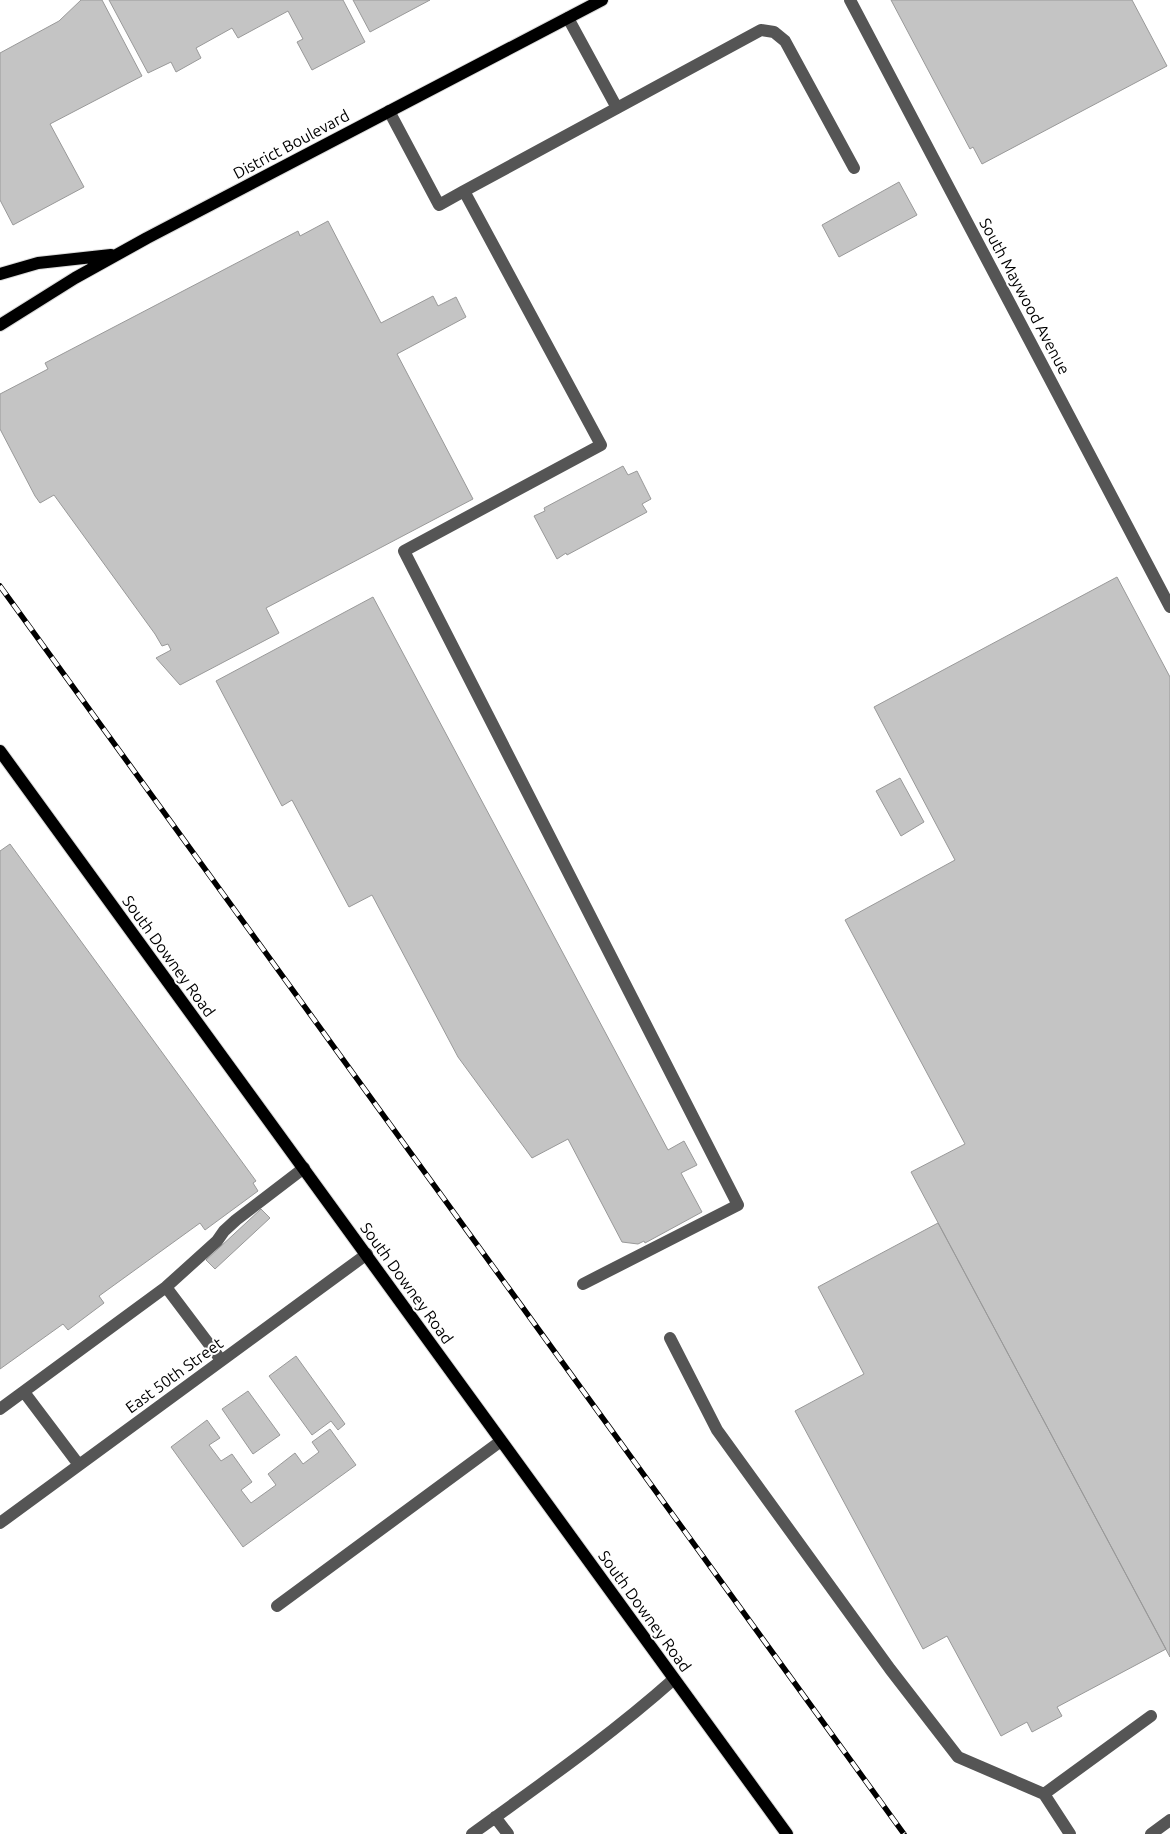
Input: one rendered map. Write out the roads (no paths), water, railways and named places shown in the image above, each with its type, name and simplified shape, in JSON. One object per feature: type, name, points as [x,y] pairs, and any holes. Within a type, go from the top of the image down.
[{"type":"main road","name":"District Boulevard","points":[[0,325],[116,255],[602,0]]},
{"type":"main road","points":[[0,274],[38,263],[116,255]]},
{"type":"main road","name":"South Downey Road","points":[[0,751],[788,1834]]},
{"type":"street","name":"South Maywood Avenue","points":[[850,0],[1170,607]]},
{"type":"street","points":[[568,18],[617,108]]},
{"type":"street","points":[[389,111],[439,205],[761,30],[774,32],[785,41],[854,168]]},
{"type":"street","points":[[464,191],[601,444],[404,551],[738,1205],[583,1284]]},
{"type":"street","points":[[0,1409],[166,1287],[217,1241],[224,1231],[236,1220],[304,1168]]},
{"type":"street","name":"East 50th Street","points":[[0,1523],[367,1254]]},
{"type":"street","points":[[166,1287],[221,1360]]},
{"type":"street","points":[[670,1338],[717,1430],[890,1669],[958,1757],[1044,1794],[1070,1834]]},
{"type":"street","points":[[24,1392],[78,1465]]},
{"type":"street","points":[[277,1606],[501,1441]]},
{"type":"street","points":[[472,1834],[593,1747],[640,1710],[674,1679]]},
{"type":"street","points":[[1044,1794],[1150,1716]]},
{"type":"street","points":[[495,1817],[508,1834]]},
{"type":"street","points":[[1151,1834],[1170,1820]]},
{"type":"railway","points":[[0,586],[904,1834]]}]
